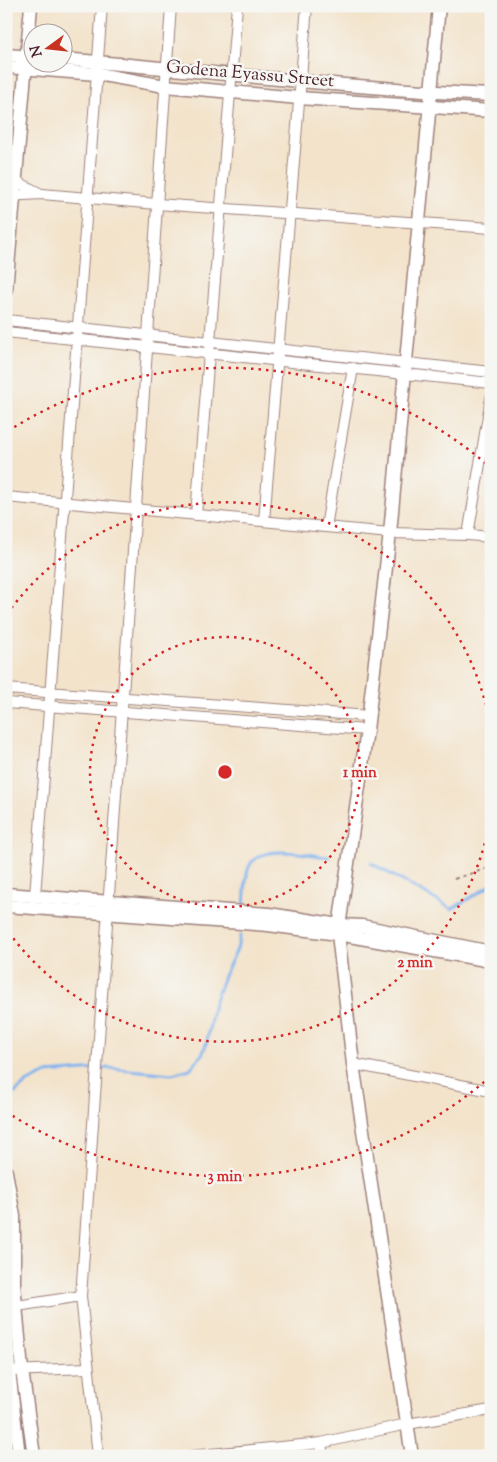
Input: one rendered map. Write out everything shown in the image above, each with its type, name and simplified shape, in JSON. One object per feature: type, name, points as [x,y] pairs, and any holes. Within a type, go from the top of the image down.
[{"type":"street","points":[[30,22],[31,6]]},
{"type":"street","points":[[35,896],[102,6]]},
{"type":"street","points":[[98,1456],[81,1296],[171,6]]},
{"type":"street","points":[[196,515],[237,6]]},
{"type":"street","points":[[264,521],[307,6]]},
{"type":"street","points":[[412,1456],[353,1064],[339,930],[369,716],[390,533],[439,6]]},
{"type":"street","name":"Godena Eyassu Street","points":[[6,55],[22,59]]},
{"type":"street","name":"Godena Eyassu Street","points":[[72,62],[165,86],[491,112]]},
{"type":"street","name":"Godena Eyassu Street","points":[[6,67],[22,63]]},
{"type":"street","name":"Godena Eyassu Street","points":[[72,65],[98,68],[167,68],[300,82],[491,95]]},
{"type":"street","points":[[6,289],[11,181],[26,72]]},
{"type":"street","points":[[11,181],[42,194]]},
{"type":"street","points":[[10,196],[42,194],[88,197],[157,204],[491,228]]},
{"type":"street","points":[[6,320],[278,349],[491,382]]},
{"type":"street","points":[[6,332],[353,368],[406,368],[491,372]]},
{"type":"street","points":[[326,527],[353,368]]},
{"type":"street","points":[[468,535],[491,398]]},
{"type":"street","points":[[6,497],[390,533],[468,535],[491,538]]},
{"type":"street","points":[[6,688],[369,716]]},
{"type":"street","points":[[6,703],[367,730]]},
{"type":"street","points":[[6,894],[35,896],[107,907]]},
{"type":"street","points":[[6,906],[107,907],[268,919],[339,930],[491,961]]},
{"type":"street","points":[[339,930],[362,926],[491,952]]},
{"type":"street","points":[[353,1064],[491,1091]]},
{"type":"street","points":[[6,1172],[14,1216],[10,1285],[17,1306],[16,1370],[19,1456]]},
{"type":"street","points":[[17,1306],[81,1296]]},
{"type":"street","points":[[6,1323],[34,1456]]},
{"type":"street","points":[[16,1370],[88,1368]]},
{"type":"street","points":[[191,1456],[321,1443],[407,1424],[491,1410]]},
{"type":"street","points":[[321,1443],[322,1456]]},
{"type":"path","points":[[454,879],[489,868],[491,862]]},
{"type":"waterway","points":[[244,905],[248,870],[253,861],[261,855],[283,852],[329,857]]},
{"type":"waterway","points":[[371,863],[452,909],[491,885]]},
{"type":"waterway","points":[[6,1100],[28,1082],[47,1073],[109,1068],[172,1074],[190,1069],[203,1053],[214,1003],[237,949],[240,936]]}]
